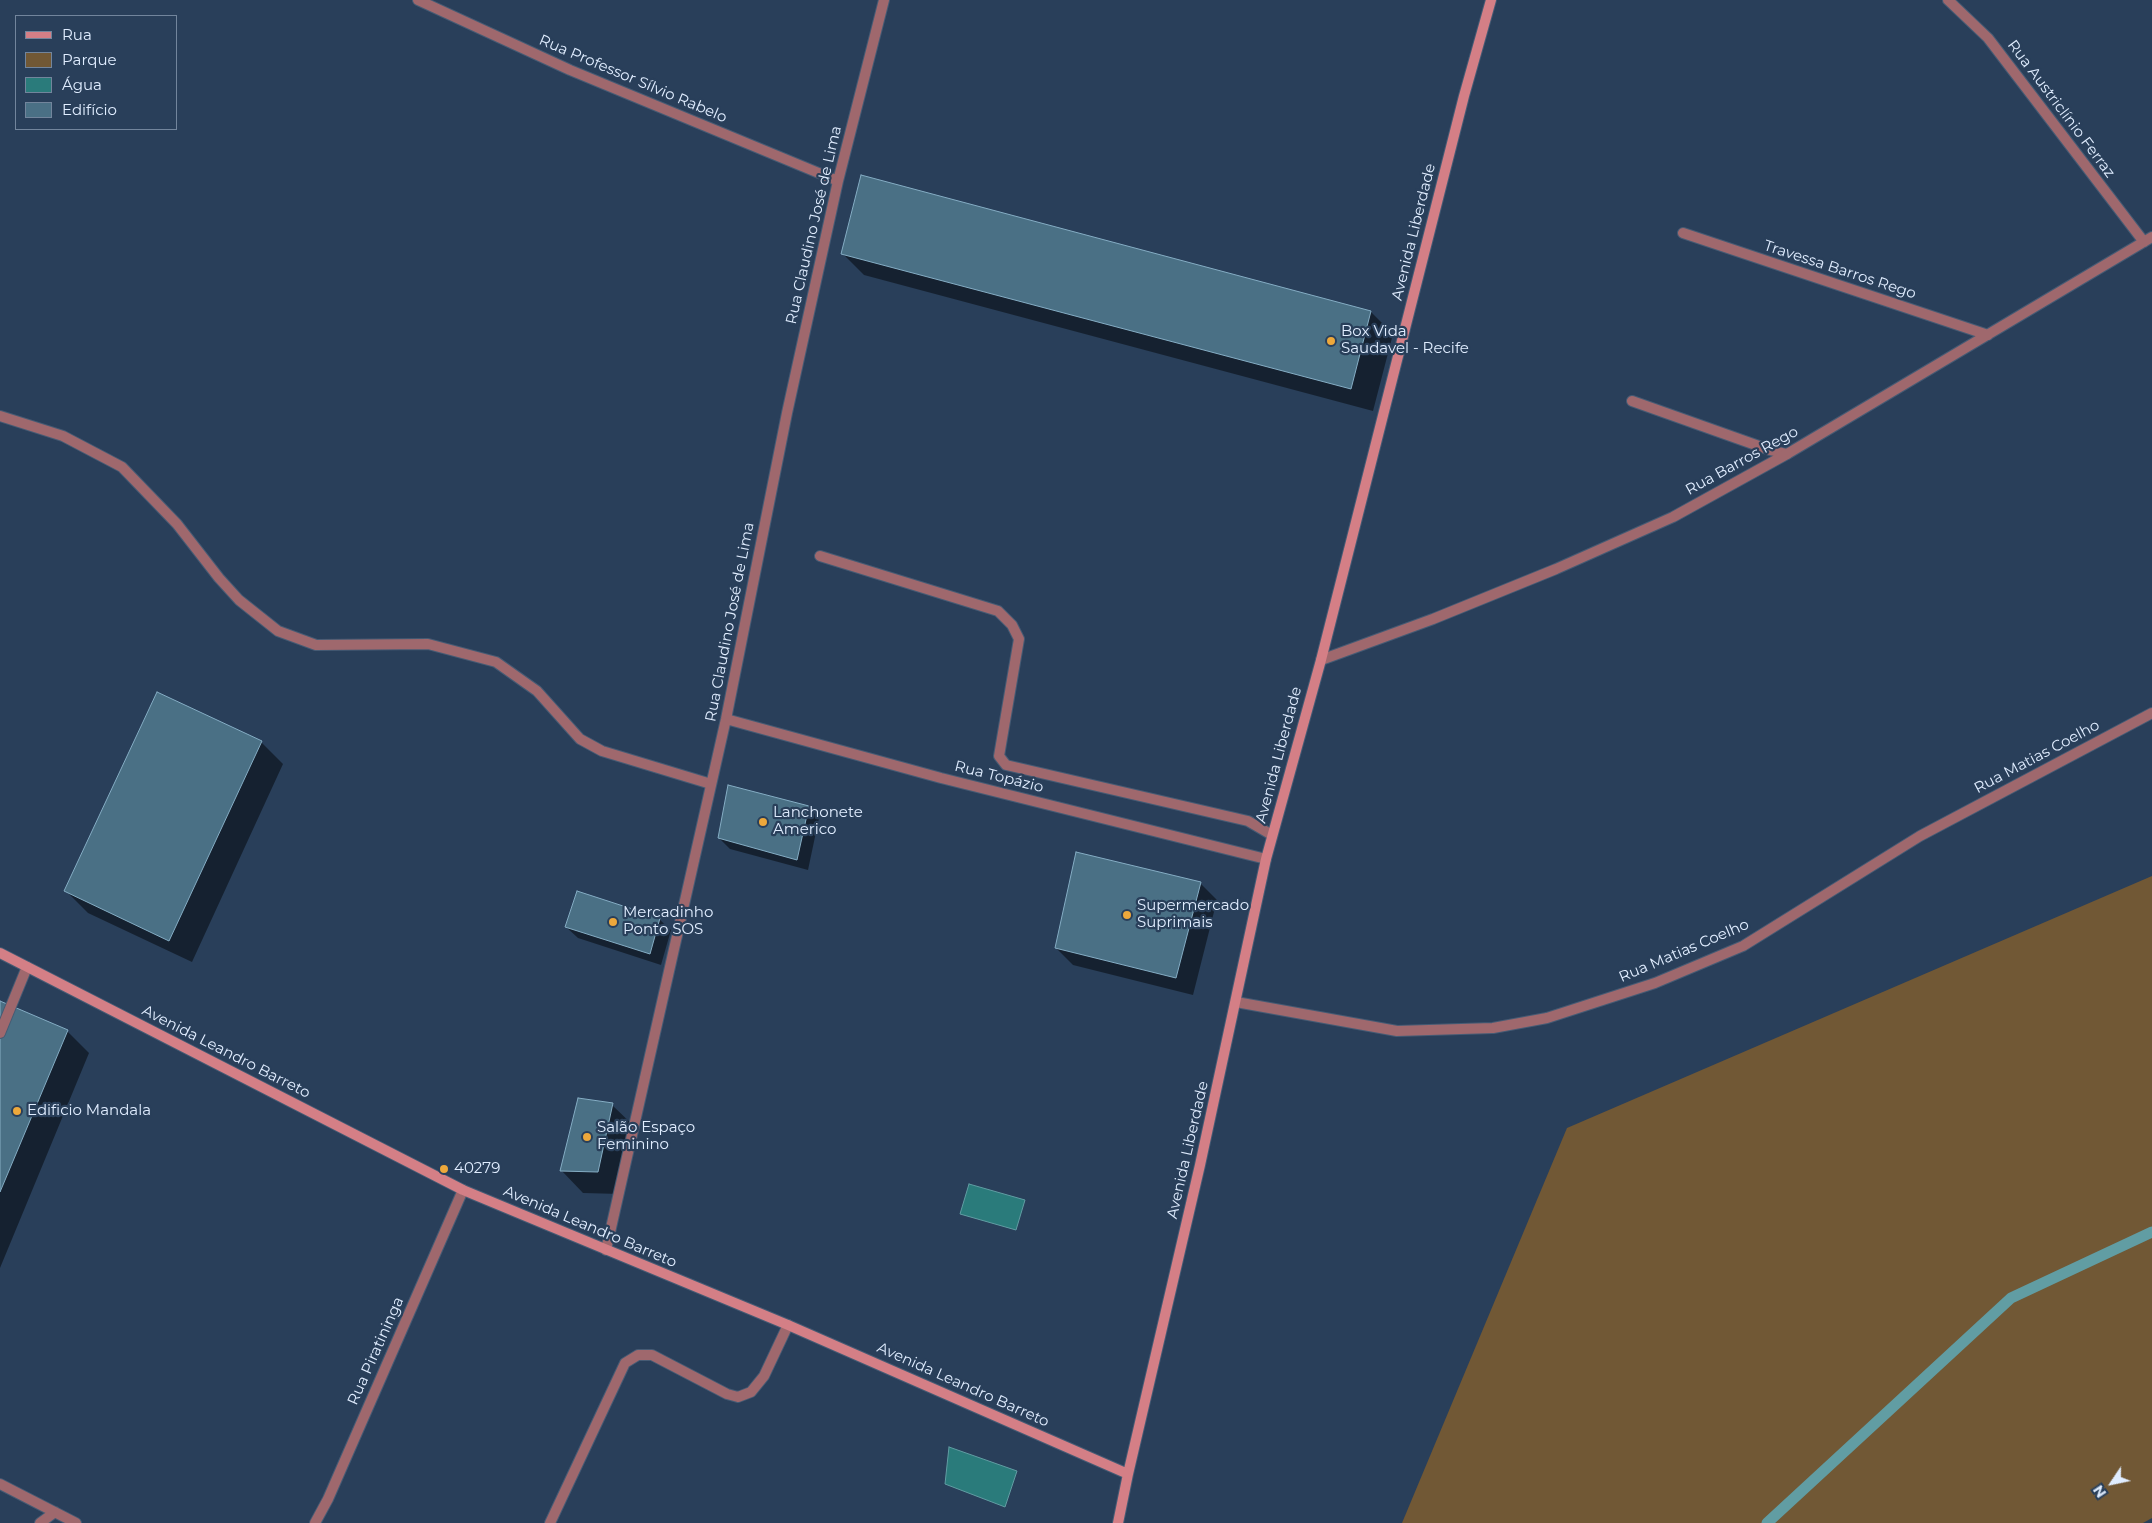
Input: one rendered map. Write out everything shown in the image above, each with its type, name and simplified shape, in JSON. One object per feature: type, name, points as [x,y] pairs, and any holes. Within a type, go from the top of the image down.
[{"type":"main road","name":"Avenida Liberdade","points":[[1118,1523],[1200,1165],[1266,858],[1321,660],[1464,96],[1491,0]]},
{"type":"main road","name":"Avenida Leandro Barreto","points":[[0,953],[463,1190],[788,1325],[1128,1474]]},
{"type":"street","name":"Rua Professor Sílvio Rabelo","points":[[418,0],[570,70],[838,181]]},
{"type":"street","name":"Rua Claudino José de Lima","points":[[606,1250],[726,719],[789,403],[838,181],[884,0]]},
{"type":"street","name":"Rua Austriclínio Ferraz","points":[[1948,0],[1988,38],[2148,239]]},
{"type":"street","name":"Travessa Barros Rego","points":[[1683,233],[1988,335]]},
{"type":"street","name":"Rua Barros Rego","points":[[1321,660],[1432,619],[1556,569],[1673,517],[1788,454],[2148,239]]},
{"type":"street","points":[[1632,401],[1770,450],[1788,454]]},
{"type":"street","points":[[0,416],[63,436],[122,467],[177,524],[219,578],[239,600],[278,631],[316,645],[428,644],[496,662],[537,691],[574,732],[602,751],[711,784]]},
{"type":"street","points":[[820,556],[998,611],[1012,625],[1019,639],[999,756],[1006,765],[1248,821],[1272,835]]},
{"type":"street","name":"Rua Matias Coelho","points":[[1236,1002],[1397,1031],[1493,1028],[1546,1018],[1654,983],[1743,946],[1920,836],[2152,714]]},
{"type":"street","name":"Rua Topázio","points":[[726,719],[941,778],[1266,858]]},
{"type":"street","points":[[0,1033],[27,967]]},
{"type":"street","name":"Rua Piratininga","points":[[315,1523],[328,1499],[463,1190]]},
{"type":"street","points":[[550,1523],[625,1363],[638,1355],[652,1355],[727,1394],[738,1397],[751,1392],[764,1376],[788,1325]]},
{"type":"street","points":[[0,1484],[76,1523]]},
{"type":"street","points":[[40,1523],[55,1512]]},
{"type":"green space","points":[[2152,876],[2152,1518],[2143,1523],[1402,1523],[1567,1128]]},
{"type":"water","points":[[969,1184],[1025,1200],[1016,1230],[960,1214]]},
{"type":"water","points":[[949,1447],[1017,1471],[1005,1507],[945,1484]]},
{"type":"building","points":[[861,175],[1371,311],[1351,389],[841,254]]},
{"type":"building","points":[[157,692],[262,741],[169,941],[64,891]]},
{"type":"building","name":"Lanchonete Americo","points":[[728,785],[809,806],[797,860],[718,838]]},
{"type":"building","name":"Supermercado Suprimais","points":[[1076,852],[1201,882],[1176,978],[1055,948]]},
{"type":"building","name":"Mercadinho Ponto SOS","points":[[577,891],[660,918],[650,954],[565,927]]},
{"type":"building","name":"Edificio Mandala","points":[[0,1001],[68,1030],[0,1192]]},
{"type":"building","name":"Salão Espaço Feminino","points":[[578,1098],[613,1103],[598,1172],[560,1171]]},
{"type":"waterway","points":[[1767,1523],[2011,1298],[2152,1232]]},
{"type":"place","name":"Box Vida Saudavel - Recife","points":[[1331,341]]},
{"type":"place","name":"Lanchonete Americo","points":[[763,822]]},
{"type":"place","name":"Supermercado Suprimais","points":[[1127,915]]},
{"type":"place","name":"Mercadinho Ponto SOS","points":[[613,922]]},
{"type":"place","name":"Edificio Mandala","points":[[17,1111]]},
{"type":"place","name":"Salão Espaço Feminino","points":[[587,1137]]},
{"type":"place","name":"40279","points":[[444,1169]]}]
